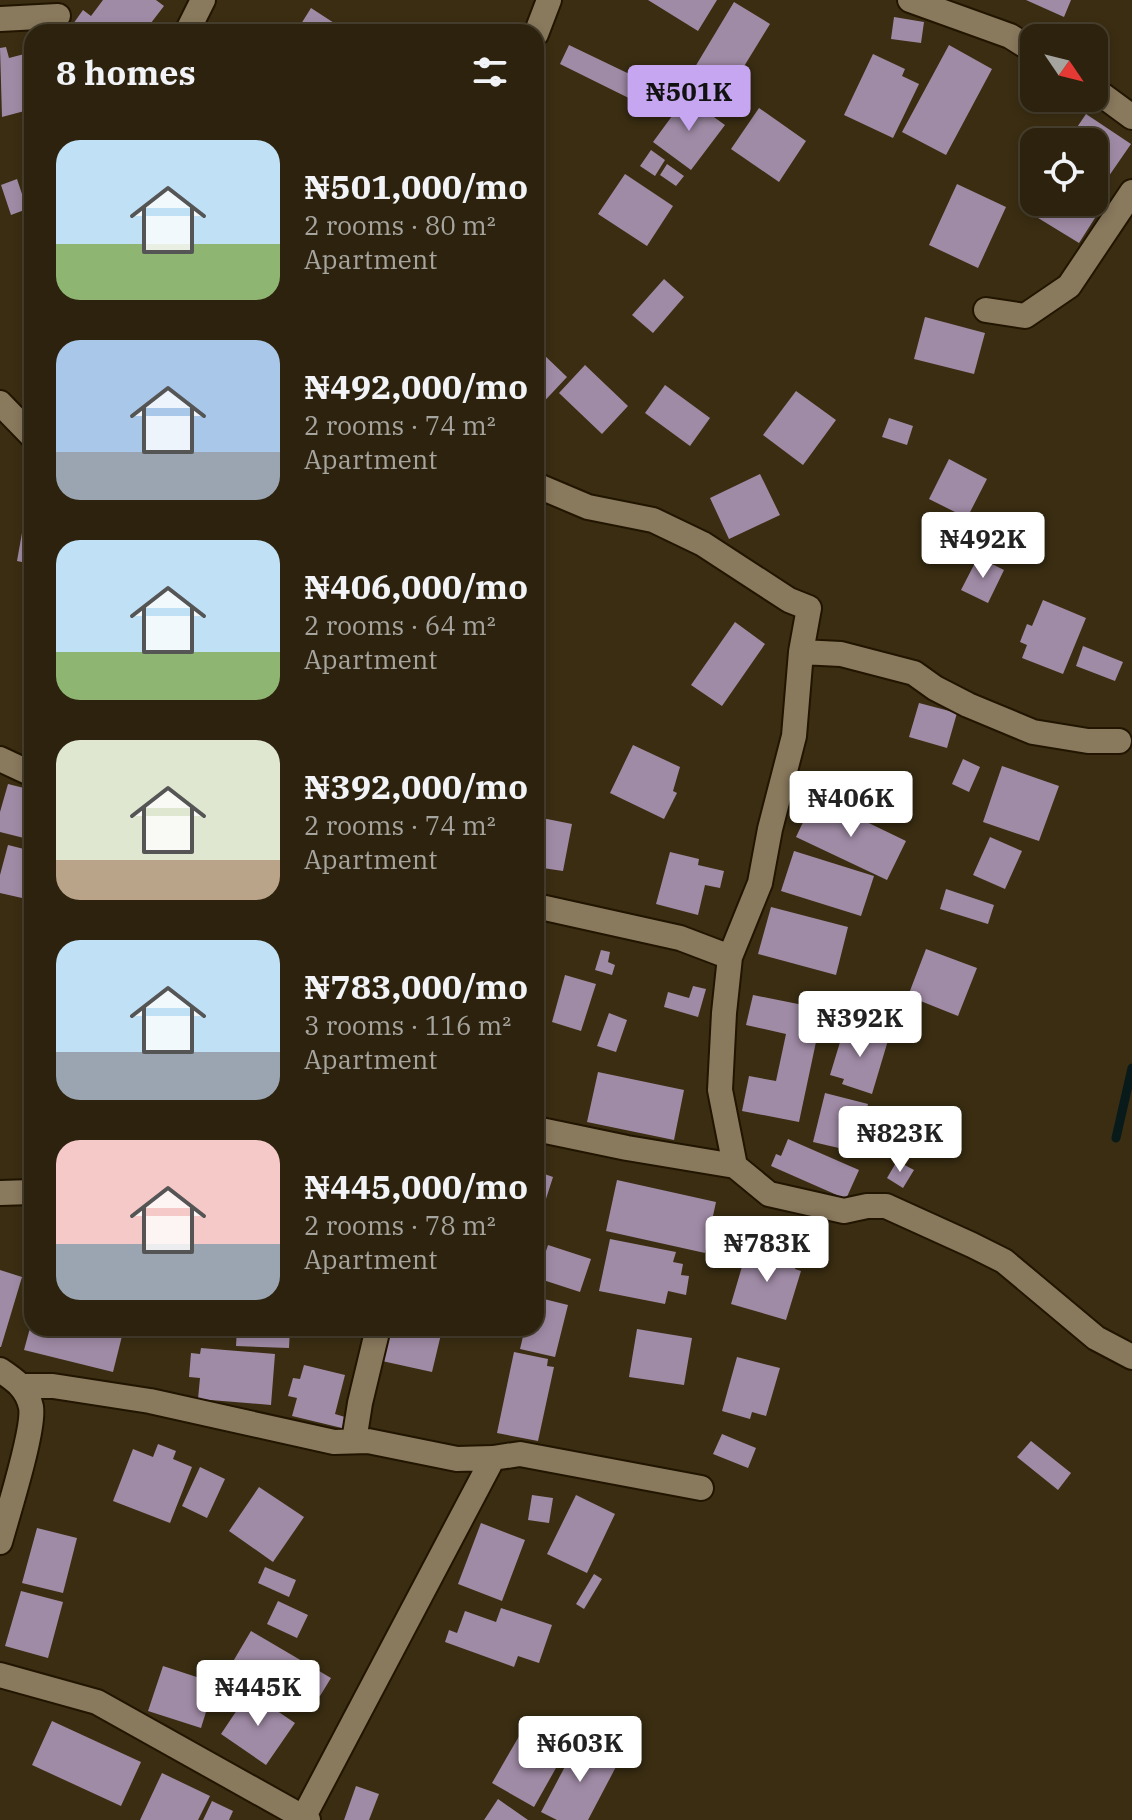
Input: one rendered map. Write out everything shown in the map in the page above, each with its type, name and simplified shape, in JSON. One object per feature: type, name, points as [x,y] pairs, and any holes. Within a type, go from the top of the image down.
[{"type":"street","points":[[191,24],[203,0]]},
{"type":"street","points":[[540,24],[549,0]]},
{"type":"street","points":[[910,0],[1020,42]]},
{"type":"street","points":[[0,19],[58,16]]},
{"type":"street","points":[[1108,99],[1132,117]]},
{"type":"street","points":[[986,310],[1025,316],[1069,286],[1132,192]]},
{"type":"street","points":[[0,403],[24,428]]},
{"type":"street","points":[[544,488],[588,507],[653,520],[703,544],[789,600],[809,608],[801,652],[794,736],[770,829],[760,883],[730,957],[720,1090],[735,1166]]},
{"type":"street","points":[[801,652],[841,654],[914,673],[946,694],[1033,732],[1088,741],[1119,741]]},
{"type":"street","points":[[0,759],[24,770]]},
{"type":"street","points":[[544,908],[680,938],[730,957]]},
{"type":"street","points":[[544,1131],[735,1166],[769,1194],[844,1211],[886,1206],[1004,1261],[1096,1338],[1132,1357]]},
{"type":"street","points":[[0,1193],[24,1192]]},
{"type":"street","points":[[354,1441],[376,1336]]},
{"type":"street","points":[[0,1370],[23,1386],[32,1409],[23,1457],[0,1542]]},
{"type":"street","points":[[23,1386],[53,1386],[150,1401],[334,1442],[368,1441],[457,1459],[520,1454],[701,1488]]},
{"type":"street","points":[[0,1675],[97,1702],[304,1819],[493,1458]]},
{"type":"building","points":[[103,0],[156,0],[164,6],[150,24],[73,24],[83,10],[91,16]]},
{"type":"building","points":[[648,0],[717,0],[698,31]]},
{"type":"building","points":[[1026,0],[1071,0],[1064,17]]},
{"type":"building","points":[[734,2],[770,24],[727,94],[692,72]]},
{"type":"building","points":[[311,8],[336,24],[301,24]]},
{"type":"building","points":[[894,17],[924,22],[921,43],[891,39]]},
{"type":"building","points":[[569,45],[671,94],[661,114],[560,64]]},
{"type":"building","points":[[949,45],[992,69],[946,155],[902,132]]},
{"type":"building","points":[[6,47],[9,58],[24,54],[24,111],[2,117],[0,48]]},
{"type":"building","points":[[873,54],[905,69],[902,76],[919,84],[893,138],[844,115]]},
{"type":"building","points":[[686,97],[725,125],[691,170],[653,142]]},
{"type":"building","points":[[759,108],[806,141],[779,182],[731,149]]},
{"type":"building","points":[[1086,114],[1107,128],[1076,128]]},
{"type":"building","points":[[1108,129],[1131,144],[1108,177]]},
{"type":"building","points":[[651,150],[665,160],[655,176],[640,166]]},
{"type":"building","points":[[667,164],[684,176],[676,186],[660,175]]},
{"type":"building","points":[[625,174],[673,206],[647,246],[598,214]]},
{"type":"building","points":[[17,179],[24,210],[11,215],[1,185]]},
{"type":"building","points":[[957,184],[1006,207],[978,268],[929,245]]},
{"type":"building","points":[[1035,216],[1096,216],[1079,243]]},
{"type":"building","points":[[664,279],[684,297],[653,333],[632,315]]},
{"type":"building","points":[[925,317],[985,333],[974,374],[914,359]]},
{"type":"building","points":[[544,355],[567,377],[544,401]]},
{"type":"building","points":[[585,365],[628,406],[602,434],[559,393]]},
{"type":"building","points":[[665,385],[710,418],[690,446],[645,413]]},
{"type":"building","points":[[796,391],[836,420],[803,465],[763,435]]},
{"type":"building","points":[[889,418],[913,426],[907,445],[882,437]]},
{"type":"building","points":[[949,459],[987,479],[967,518],[929,499]]},
{"type":"building","points":[[760,474],[780,515],[729,539],[710,498]]},
{"type":"building","points":[[24,522],[24,562],[17,561]]},
{"type":"building","points":[[978,557],[1004,570],[988,603],[961,590]]},
{"type":"building","points":[[1043,600],[1086,618],[1063,674],[1022,658],[1027,645],[1020,642],[1027,624],[1032,626]]},
{"type":"building","points":[[735,622],[765,644],[722,706],[691,685]]},
{"type":"building","points":[[1083,646],[1123,662],[1115,681],[1076,666]]},
{"type":"building","points":[[919,703],[957,713],[947,748],[909,737]]},
{"type":"building","points":[[633,745],[680,767],[673,791],[677,793],[664,819],[610,793]]},
{"type":"building","points":[[963,759],[980,767],[969,792],[952,784]]},
{"type":"building","points":[[1002,766],[1059,786],[1039,841],[983,822]]},
{"type":"building","points":[[8,784],[24,788],[24,838],[0,832],[0,812]]},
{"type":"building","points":[[815,797],[906,841],[887,880],[796,837]]},
{"type":"building","points":[[544,818],[572,824],[563,871],[544,868]]},
{"type":"building","points":[[990,837],[1022,851],[1005,889],[973,875]]},
{"type":"building","points":[[8,845],[24,849],[22,898],[0,893],[0,875]]},
{"type":"building","points":[[794,851],[874,876],[861,916],[781,891]]},
{"type":"building","points":[[670,852],[699,859],[698,865],[724,871],[720,888],[705,885],[698,915],[656,904]]},
{"type":"building","points":[[946,889],[994,905],[988,924],[940,909]]},
{"type":"building","points":[[771,907],[848,927],[836,975],[758,954]]},
{"type":"building","points":[[926,949],[977,968],[958,1016],[908,996]]},
{"type":"building","points":[[601,950],[610,952],[608,962],[615,965],[612,975],[595,970]]},
{"type":"building","points":[[565,975],[596,984],[581,1031],[552,1022]]},
{"type":"building","points":[[693,986],[706,989],[698,1017],[664,1007],[668,992],[689,998]]},
{"type":"building","points":[[753,995],[823,1009],[799,1122],[742,1111],[749,1076],[776,1081],[786,1034],[746,1025]]},
{"type":"building","points":[[609,1013],[627,1020],[616,1052],[597,1046]]},
{"type":"building","points":[[859,1028],[889,1037],[872,1094],[842,1084],[844,1079],[830,1075],[844,1029],[858,1034]]},
{"type":"building","points":[[598,1072],[684,1090],[674,1140],[587,1122]]},
{"type":"building","points":[[825,1093],[868,1104],[856,1152],[813,1142]]},
{"type":"building","points":[[788,1139],[859,1170],[846,1199],[771,1166],[776,1154],[781,1156]]},
{"type":"building","points":[[897,1161],[914,1170],[903,1188],[887,1178]]},
{"type":"building","points":[[544,1174],[553,1177],[544,1205]]},
{"type":"building","points":[[617,1180],[716,1202],[705,1253],[606,1231]]},
{"type":"building","points":[[610,1239],[676,1252],[673,1262],[683,1264],[681,1275],[689,1276],[686,1295],[668,1291],[665,1304],[599,1291]]},
{"type":"building","points":[[548,1245],[591,1259],[580,1292],[544,1280],[544,1257]]},
{"type":"building","points":[[762,1249],[798,1259],[795,1269],[801,1271],[786,1320],[731,1304],[746,1253],[760,1257]]},
{"type":"building","points":[[0,1270],[22,1277],[1,1347],[0,1347]]},
{"type":"building","points":[[544,1299],[568,1305],[555,1357],[520,1349],[523,1336],[544,1336]]},
{"type":"building","points":[[637,1329],[692,1338],[684,1385],[629,1377]]},
{"type":"building","points":[[28,1336],[122,1336],[113,1372],[24,1350]]},
{"type":"building","points":[[237,1336],[290,1336],[289,1348],[236,1346]]},
{"type":"building","points":[[387,1336],[441,1336],[432,1372],[382,1361]]},
{"type":"building","points":[[201,1348],[275,1354],[271,1405],[198,1399],[200,1378],[189,1377],[191,1353],[200,1354]]},
{"type":"building","points":[[514,1352],[548,1359],[547,1366],[554,1367],[538,1441],[497,1433]]},
{"type":"building","points":[[737,1357],[780,1368],[766,1416],[752,1412],[750,1419],[722,1411]]},
{"type":"building","points":[[304,1365],[345,1375],[335,1414],[345,1417],[342,1428],[292,1416],[297,1398],[288,1396],[293,1378],[300,1379]]},
{"type":"building","points":[[722,1434],[756,1448],[748,1468],[713,1454]]},
{"type":"building","points":[[1031,1441],[1071,1473],[1058,1490],[1017,1457]]},
{"type":"building","points":[[158,1444],[176,1451],[173,1459],[192,1467],[170,1523],[113,1501],[133,1449],[153,1457]]},
{"type":"building","points":[[200,1467],[225,1479],[207,1518],[182,1506]]},
{"type":"building","points":[[259,1487],[304,1517],[273,1562],[229,1531]]},
{"type":"building","points":[[532,1495],[553,1498],[549,1523],[528,1520]]},
{"type":"building","points":[[576,1495],[615,1514],[587,1573],[547,1554]]},
{"type":"building","points":[[481,1523],[525,1540],[502,1601],[458,1584]]},
{"type":"building","points":[[37,1528],[77,1538],[63,1593],[22,1583]]},
{"type":"building","points":[[265,1567],[296,1580],[289,1597],[258,1583]]},
{"type":"building","points":[[594,1574],[602,1579],[584,1609],[576,1604]]},
{"type":"building","points":[[21,1591],[63,1602],[48,1658],[5,1646]]},
{"type":"building","points":[[278,1601],[308,1615],[297,1638],[267,1624]]},
{"type":"building","points":[[501,1608],[552,1625],[539,1663],[518,1656],[514,1667],[445,1642],[449,1630],[457,1633],[465,1611],[496,1622]]},
{"type":"building","points":[[251,1631],[331,1678],[320,1696],[314,1693],[311,1699],[302,1694],[293,1708],[228,1670]]},
{"type":"building","points":[[163,1666],[215,1683],[201,1728],[148,1711]]},
{"type":"building","points":[[249,1692],[295,1723],[266,1765],[221,1734]]},
{"type":"building","points":[[529,1719],[543,1727],[547,1721],[574,1736],[534,1807],[492,1783]]},
{"type":"building","points":[[52,1721],[141,1762],[121,1806],[32,1765]]},
{"type":"building","points":[[579,1740],[619,1761],[588,1820],[557,1820],[541,1812]]},
{"type":"building","points":[[162,1773],[210,1796],[198,1820],[140,1820]]},
{"type":"building","points":[[356,1786],[379,1794],[369,1820],[344,1820]]},
{"type":"building","points":[[498,1799],[528,1820],[484,1820]]},
{"type":"building","points":[[212,1801],[233,1811],[229,1820],[203,1820]]},
{"type":"waterway","points":[[1116,1138],[1132,1068]]}]
